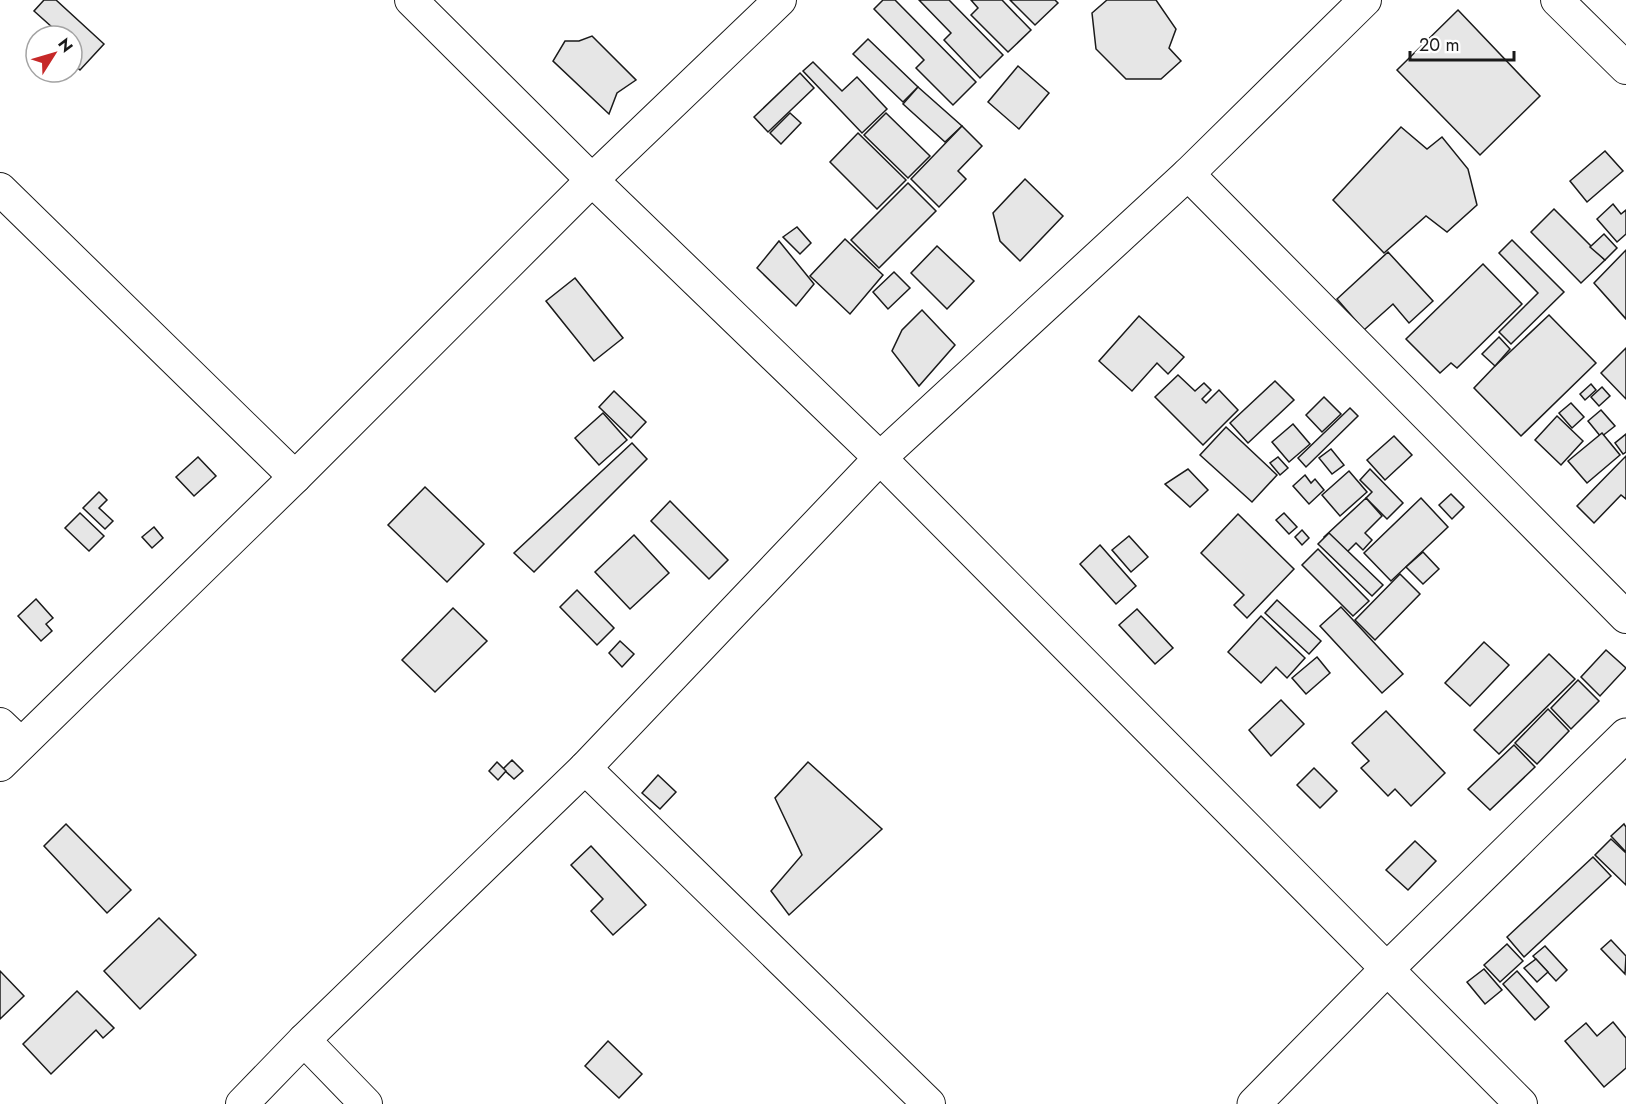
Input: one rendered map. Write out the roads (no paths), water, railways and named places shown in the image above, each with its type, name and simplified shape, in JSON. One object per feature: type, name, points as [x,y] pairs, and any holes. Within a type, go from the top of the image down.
[{"type":"street","points":[[411,0],[592,180],[880,458],[1521,1104]]},
{"type":"street","points":[[7,744],[295,477],[592,180],[780,0]]},
{"type":"street","points":[[242,1104],[304,1040],[585,768],[880,458],[1188,174],[1365,0]]},
{"type":"street","points":[[1557,0],[1626,68]]},
{"type":"street","points":[[1188,174],[1626,617]]},
{"type":"street","points":[[0,189],[295,477]]},
{"type":"street","points":[[1254,1104],[1386,970],[1626,735]]},
{"type":"street","points":[[585,768],[930,1104]]},
{"type":"street","points":[[304,1040],[366,1104]]}]
